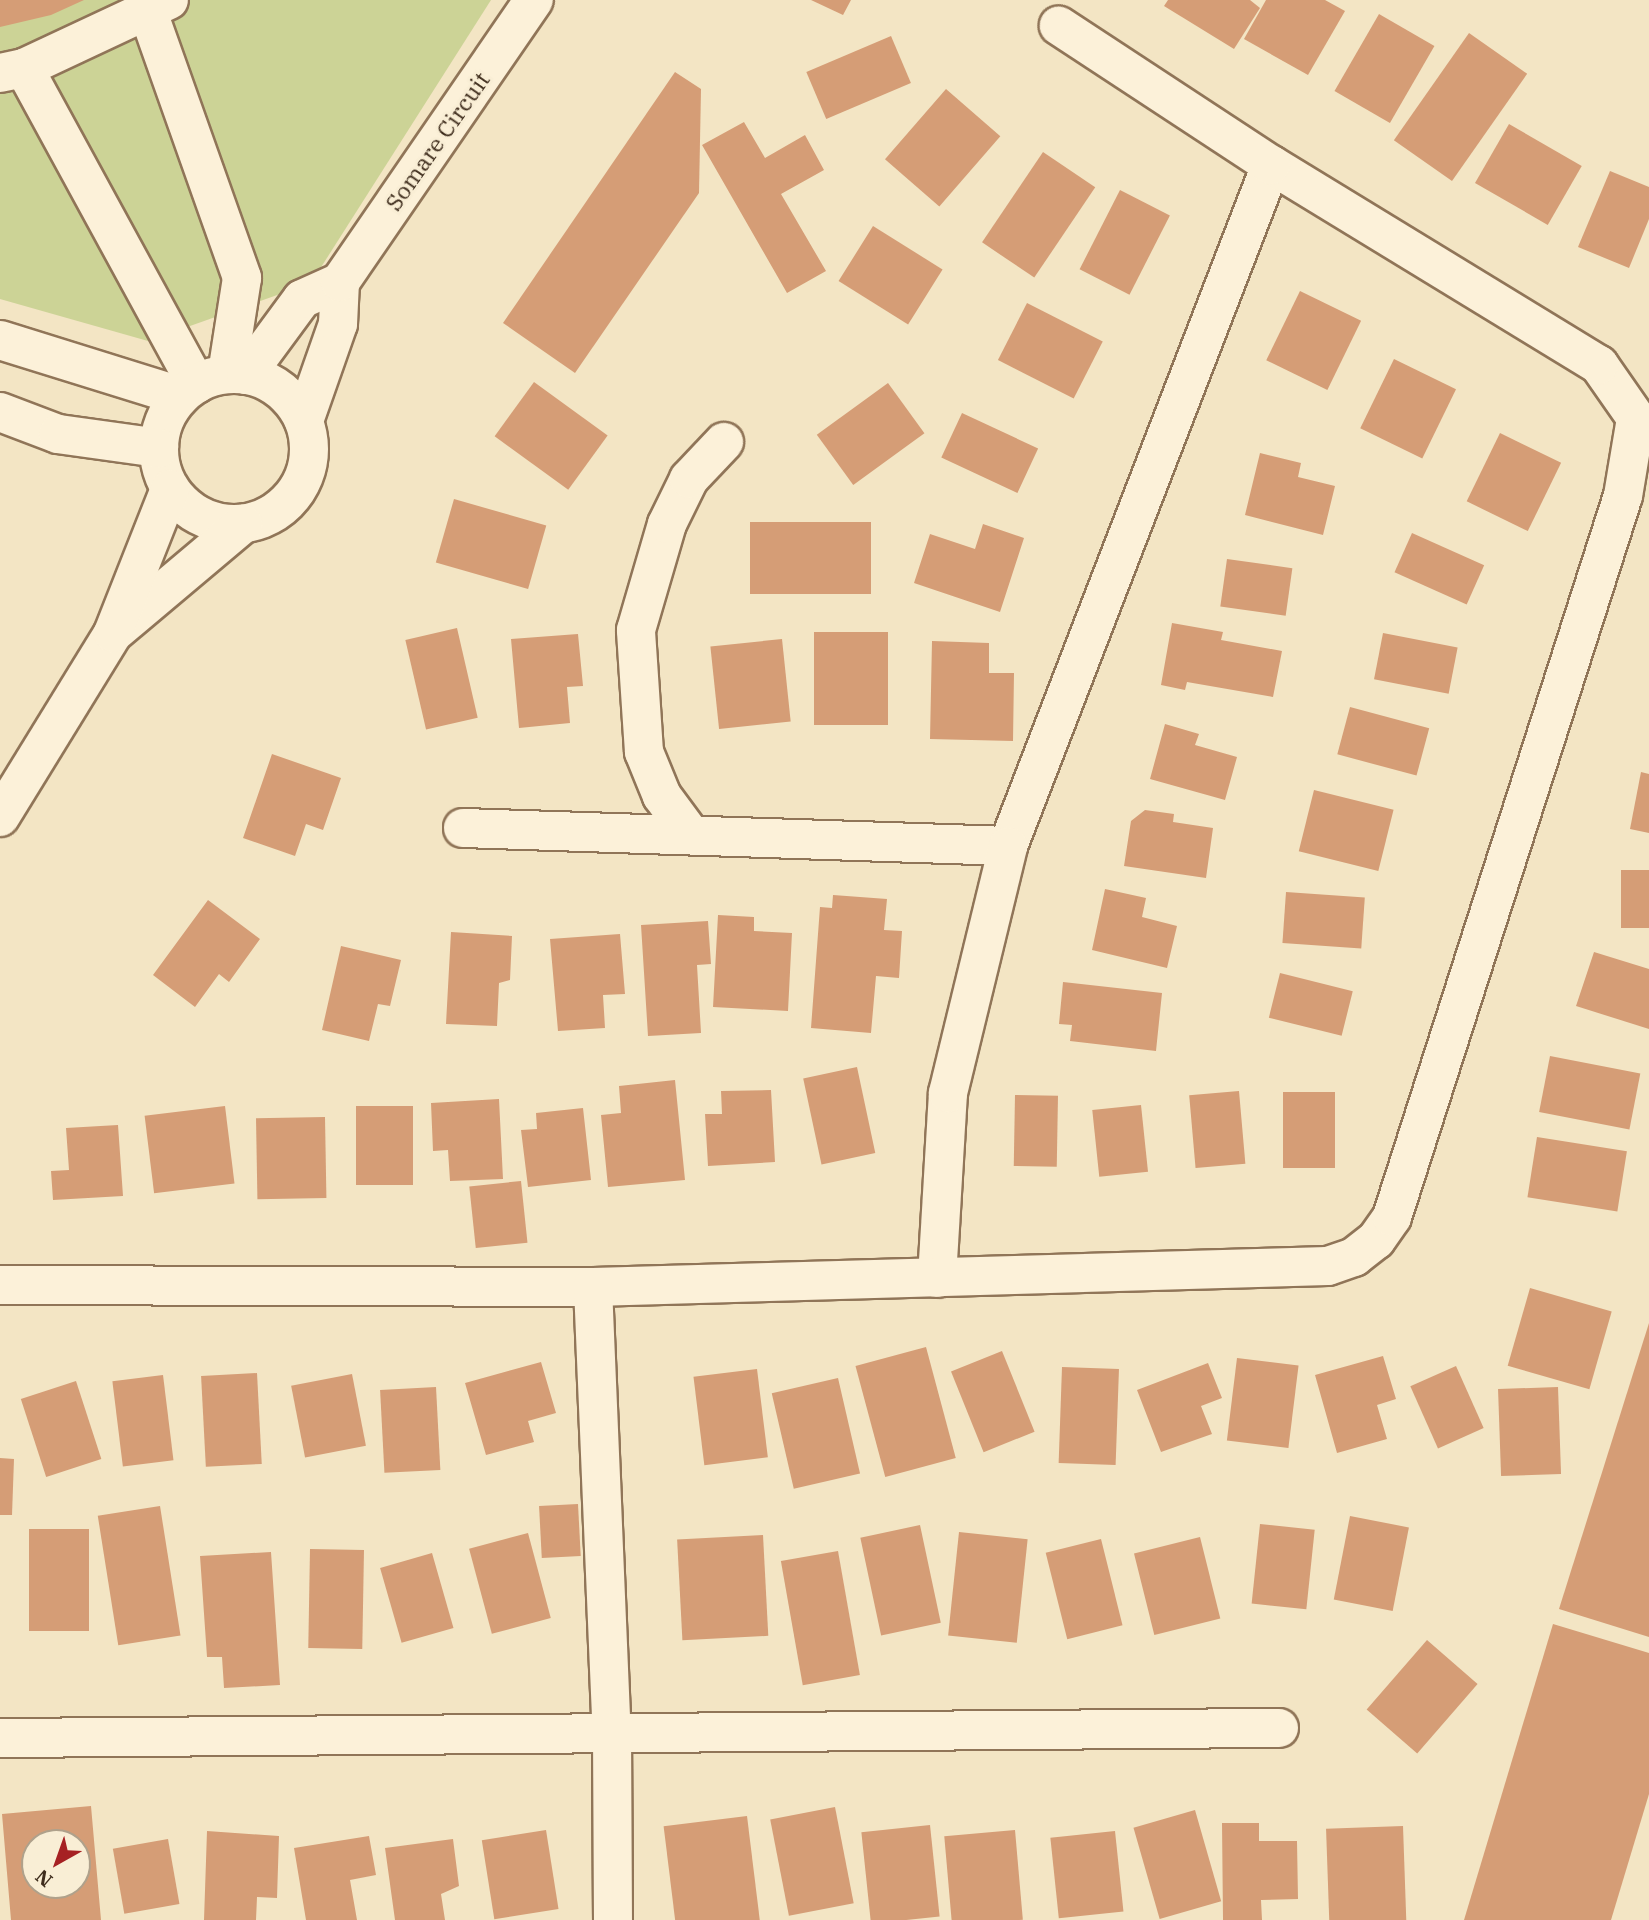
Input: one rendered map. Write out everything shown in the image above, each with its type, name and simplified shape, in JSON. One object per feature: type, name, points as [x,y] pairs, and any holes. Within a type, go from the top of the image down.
[{"type":"street","name":"Somare Circuit","points":[[340,282],[534,0]]},
{"type":"street","points":[[158,6],[242,278],[212,382],[12,70],[158,6]]},
{"type":"street","points":[[0,1285],[593,1287],[1328,1266],[1354,1257],[1376,1240],[1392,1217],[1623,496],[1636,418],[1599,365],[1271,165],[1059,26]]},
{"type":"street","points":[[937,1278],[948,1093],[1007,846],[1271,165]]},
{"type":"street","points":[[340,282],[338,324],[304,422],[308,460],[293,496],[262,520],[243,524],[201,517],[170,489],[159,449],[161,429],[212,382],[302,299],[340,282]]},
{"type":"street","points":[[0,340],[212,382],[281,391],[304,422]]},
{"type":"street","points":[[0,412],[58,434],[159,449]]},
{"type":"street","points":[[691,835],[662,796],[644,752],[636,630],[667,524],[689,479],[724,442]]},
{"type":"street","points":[[0,817],[113,633],[170,489]]},
{"type":"street","points":[[113,633],[243,524]]},
{"type":"street","points":[[463,828],[1007,846]]},
{"type":"street","points":[[593,1287],[612,1732],[613,1920]]},
{"type":"street","points":[[0,1738],[1279,1728]]},
{"type":"green space","points":[[0,0],[491,0],[311,283],[148,341],[0,299]]},
{"type":"building","points":[[0,0],[84,0],[51,15],[0,27]]},
{"type":"building","points":[[811,0],[851,0],[843,15]]},
{"type":"building","points":[[1168,0],[1250,0],[1260,8],[1234,49],[1164,6]]},
{"type":"building","points":[[1266,0],[1325,0],[1345,11],[1308,75],[1244,39]]},
{"type":"building","points":[[1379,14],[1434,46],[1390,123],[1334,91]]},
{"type":"building","points":[[1469,33],[1527,74],[1452,181],[1394,140]]},
{"type":"building","points":[[891,36],[911,83],[826,119],[806,72]]},
{"type":"building","points":[[675,72],[701,89],[699,193],[575,373],[503,323]]},
{"type":"building","points":[[946,89],[1000,136],[939,206],[885,159]]},
{"type":"building","points":[[744,122],[765,158],[805,135],[824,170],[781,194],[826,271],[787,293],[702,145]]},
{"type":"building","points":[[1509,124],[1582,166],[1548,225],[1475,183]]},
{"type":"building","points":[[1043,152],[1095,187],[1034,278],[982,242]]},
{"type":"building","points":[[1610,171],[1649,187],[1649,219],[1629,268],[1578,247]]},
{"type":"building","points":[[1120,190],[1170,215],[1129,295],[1080,269]]},
{"type":"building","points":[[873,226],[943,269],[908,325],[839,281]]},
{"type":"building","points":[[1300,291],[1361,321],[1327,390],[1266,360]]},
{"type":"building","points":[[1027,303],[1103,342],[1074,399],[998,360]]},
{"type":"building","points":[[1394,359],[1456,389],[1422,458],[1360,428]]},
{"type":"building","points":[[534,382],[608,435],[568,490],[495,436]]},
{"type":"building","points":[[888,383],[924,433],[853,485],[817,435]]},
{"type":"building","points":[[962,413],[1038,448],[1017,493],[941,457]]},
{"type":"building","points":[[1500,433],[1561,463],[1528,531],[1467,501]]},
{"type":"building","points":[[1260,453],[1301,463],[1298,477],[1335,486],[1323,535],[1245,515]]},
{"type":"building","points":[[454,499],[546,525],[528,589],[436,562]]},
{"type":"building","points":[[750,522],[871,522],[871,594],[750,594]]},
{"type":"building","points":[[983,524],[1024,538],[1000,612],[914,583],[930,534],[975,549]]},
{"type":"building","points":[[1412,533],[1484,565],[1467,604],[1395,572]]},
{"type":"building","points":[[1227,559],[1292,568],[1286,616],[1220,607]]},
{"type":"building","points":[[1172,623],[1223,632],[1221,640],[1282,651],[1273,697],[1187,682],[1185,690],[1161,685]]},
{"type":"building","points":[[457,628],[478,718],[426,730],[405,640]]},
{"type":"building","points":[[814,632],[888,632],[888,725],[814,725]]},
{"type":"building","points":[[1383,633],[1458,648],[1449,694],[1374,679]]},
{"type":"building","points":[[578,634],[583,686],[567,687],[570,723],[519,728],[511,639]]},
{"type":"building","points":[[782,639],[791,722],[719,729],[710,647]]},
{"type":"building","points":[[932,641],[989,643],[989,673],[1014,673],[1013,741],[930,739]]},
{"type":"building","points":[[1350,707],[1429,728],[1417,776],[1337,754]]},
{"type":"building","points":[[1165,724],[1199,734],[1195,745],[1237,757],[1225,800],[1150,779]]},
{"type":"building","points":[[272,754],[341,778],[323,830],[306,824],[295,856],[243,838]]},
{"type":"building","points":[[1641,772],[1649,774],[1649,833],[1630,829]]},
{"type":"building","points":[[1314,790],[1394,810],[1378,871],[1299,851]]},
{"type":"building","points":[[1145,810],[1174,814],[1173,822],[1213,828],[1206,878],[1124,866],[1131,821]]},
{"type":"building","points":[[1621,870],[1649,870],[1649,928],[1621,928]]},
{"type":"building","points":[[1105,889],[1146,898],[1142,917],[1177,926],[1167,968],[1092,950]]},
{"type":"building","points":[[1286,892],[1365,898],[1361,948],[1282,943]]},
{"type":"building","points":[[833,895],[887,899],[884,930],[902,931],[899,978],[876,976],[871,1033],[811,1028],[820,907],[832,908]]},
{"type":"building","points":[[208,900],[260,939],[229,982],[219,974],[195,1007],[153,975]]},
{"type":"building","points":[[718,915],[754,917],[754,931],[792,933],[788,1011],[713,1007]]},
{"type":"building","points":[[708,921],[711,964],[697,965],[701,1033],[648,1036],[641,925]]},
{"type":"building","points":[[451,932],[512,936],[510,980],[499,983],[497,1026],[446,1024]]},
{"type":"building","points":[[620,934],[625,994],[603,995],[605,1028],[558,1031],[550,939]]},
{"type":"building","points":[[341,946],[401,960],[390,1006],[378,1004],[369,1041],[322,1030]]},
{"type":"building","points":[[1594,952],[1649,969],[1649,1029],[1576,1006]]},
{"type":"building","points":[[1280,973],[1353,991],[1342,1036],[1269,1018]]},
{"type":"building","points":[[1063,982],[1162,993],[1156,1051],[1070,1041],[1072,1025],[1059,1024]]},
{"type":"building","points":[[1550,1056],[1640,1074],[1629,1130],[1539,1112]]},
{"type":"building","points":[[857,1067],[875,1153],[821,1165],[803,1078]]},
{"type":"building","points":[[675,1080],[685,1180],[608,1187],[601,1115],[621,1113],[619,1086]]},
{"type":"building","points":[[771,1090],[775,1162],[708,1166],[705,1114],[722,1114],[721,1091]]},
{"type":"building","points":[[1239,1091],[1245,1164],[1196,1168],[1189,1095]]},
{"type":"building","points":[[1283,1092],[1335,1092],[1335,1168],[1283,1168]]},
{"type":"building","points":[[1015,1095],[1058,1096],[1057,1167],[1014,1166]]},
{"type":"building","points":[[499,1099],[503,1179],[450,1181],[448,1150],[433,1151],[431,1103]]},
{"type":"building","points":[[1141,1105],[1148,1172],[1099,1177],[1092,1110]]},
{"type":"building","points":[[225,1106],[235,1183],[154,1193],[145,1116]]},
{"type":"building","points":[[356,1106],[413,1106],[413,1185],[356,1185]]},
{"type":"building","points":[[583,1108],[591,1180],[528,1187],[521,1130],[537,1129],[536,1113]]},
{"type":"building","points":[[325,1117],[326,1198],[257,1199],[256,1118]]},
{"type":"building","points":[[118,1125],[123,1196],[53,1200],[51,1171],[69,1170],[66,1128]]},
{"type":"building","points":[[1537,1137],[1627,1151],[1617,1211],[1527,1197]]},
{"type":"building","points":[[521,1181],[527,1243],[476,1248],[469,1186]]},
{"type":"building","points":[[1530,1288],[1612,1311],[1589,1389],[1508,1366]]},
{"type":"building","points":[[1649,1323],[1649,1637],[1559,1609]]},
{"type":"building","points":[[926,1347],[956,1458],[885,1477],[855,1366]]},
{"type":"building","points":[[1002,1351],[1035,1432],[984,1452],[951,1372]]},
{"type":"building","points":[[1383,1356],[1396,1399],[1377,1405],[1387,1439],[1337,1453],[1315,1375]]},
{"type":"building","points":[[1237,1358],[1299,1366],[1288,1448],[1227,1440]]},
{"type":"building","points":[[541,1362],[556,1413],[528,1421],[534,1442],[486,1455],[465,1383]]},
{"type":"building","points":[[1208,1363],[1222,1398],[1201,1406],[1212,1434],[1161,1452],[1137,1390]]},
{"type":"building","points":[[1456,1366],[1484,1428],[1438,1448],[1410,1386]]},
{"type":"building","points":[[1062,1367],[1119,1369],[1116,1465],[1059,1463]]},
{"type":"building","points":[[757,1369],[768,1457],[704,1465],[693,1377]]},
{"type":"building","points":[[257,1373],[262,1464],[206,1467],[201,1376]]},
{"type":"building","points":[[352,1374],[366,1446],[305,1457],[291,1386]]},
{"type":"building","points":[[163,1375],[173,1460],[123,1467],[112,1381]]},
{"type":"building","points":[[838,1378],[860,1473],[794,1489],[772,1393]]},
{"type":"building","points":[[76,1381],[101,1459],[46,1477],[21,1399]]},
{"type":"building","points":[[436,1387],[440,1470],[384,1473],[380,1390]]},
{"type":"building","points":[[1558,1387],[1561,1474],[1501,1476],[1498,1389]]},
{"type":"building","points":[[0,1458],[14,1459],[12,1515],[0,1515]]},
{"type":"building","points":[[578,1504],[581,1556],[542,1558],[539,1506]]},
{"type":"building","points":[[160,1506],[180,1635],[118,1645],[98,1516]]},
{"type":"building","points":[[1350,1516],[1409,1527],[1393,1611],[1334,1599]]},
{"type":"building","points":[[1260,1524],[1315,1530],[1306,1609],[1252,1604]]},
{"type":"building","points":[[920,1525],[941,1623],[881,1635],[860,1538]]},
{"type":"building","points":[[29,1529],[89,1529],[89,1631],[29,1631]]},
{"type":"building","points":[[959,1532],[1028,1539],[1017,1643],[948,1635]]},
{"type":"building","points":[[528,1533],[551,1618],[492,1634],[469,1549]]},
{"type":"building","points":[[763,1535],[768,1636],[682,1640],[677,1540]]},
{"type":"building","points":[[1200,1537],[1220,1619],[1154,1635],[1134,1553]]},
{"type":"building","points":[[1101,1539],[1123,1625],[1067,1639],[1046,1553]]},
{"type":"building","points":[[310,1549],[364,1550],[362,1649],[308,1648]]},
{"type":"building","points":[[838,1551],[860,1675],[803,1685],[781,1561]]},
{"type":"building","points":[[271,1552],[280,1685],[224,1688],[222,1657],[207,1657],[200,1556]]},
{"type":"building","points":[[432,1553],[453,1628],[402,1643],[380,1568]]},
{"type":"building","points":[[1553,1624],[1649,1653],[1649,1794],[1611,1920],[1464,1920]]},
{"type":"building","points":[[1427,1640],[1478,1684],[1417,1753],[1367,1709]]},
{"type":"building","points":[[91,1806],[101,1920],[11,1920],[2,1814]]},
{"type":"building","points":[[835,1807],[854,1903],[789,1916],[770,1820]]},
{"type":"building","points":[[1195,1810],[1221,1901],[1160,1919],[1133,1828]]},
{"type":"building","points":[[747,1816],[760,1920],[675,1920],[664,1826]]},
{"type":"building","points":[[1222,1823],[1259,1823],[1259,1841],[1297,1841],[1298,1899],[1261,1900],[1262,1920],[1223,1920]]},
{"type":"building","points":[[930,1825],[940,1916],[871,1920],[861,1832]]},
{"type":"building","points":[[1403,1826],[1406,1920],[1329,1920],[1326,1829]]},
{"type":"building","points":[[546,1830],[559,1909],[494,1919],[482,1840]]},
{"type":"building","points":[[1015,1830],[1023,1920],[952,1920],[944,1836]]},
{"type":"building","points":[[207,1831],[279,1836],[277,1898],[257,1897],[256,1920],[204,1920]]},
{"type":"building","points":[[1115,1831],[1123,1912],[1059,1918],[1050,1838]]},
{"type":"building","points":[[369,1836],[376,1875],[350,1880],[357,1920],[306,1920],[294,1848]]},
{"type":"building","points":[[168,1839],[179,1904],[124,1914],[113,1849]]},
{"type":"building","points":[[453,1839],[459,1886],[441,1894],[445,1920],[395,1920],[385,1848]]}]
